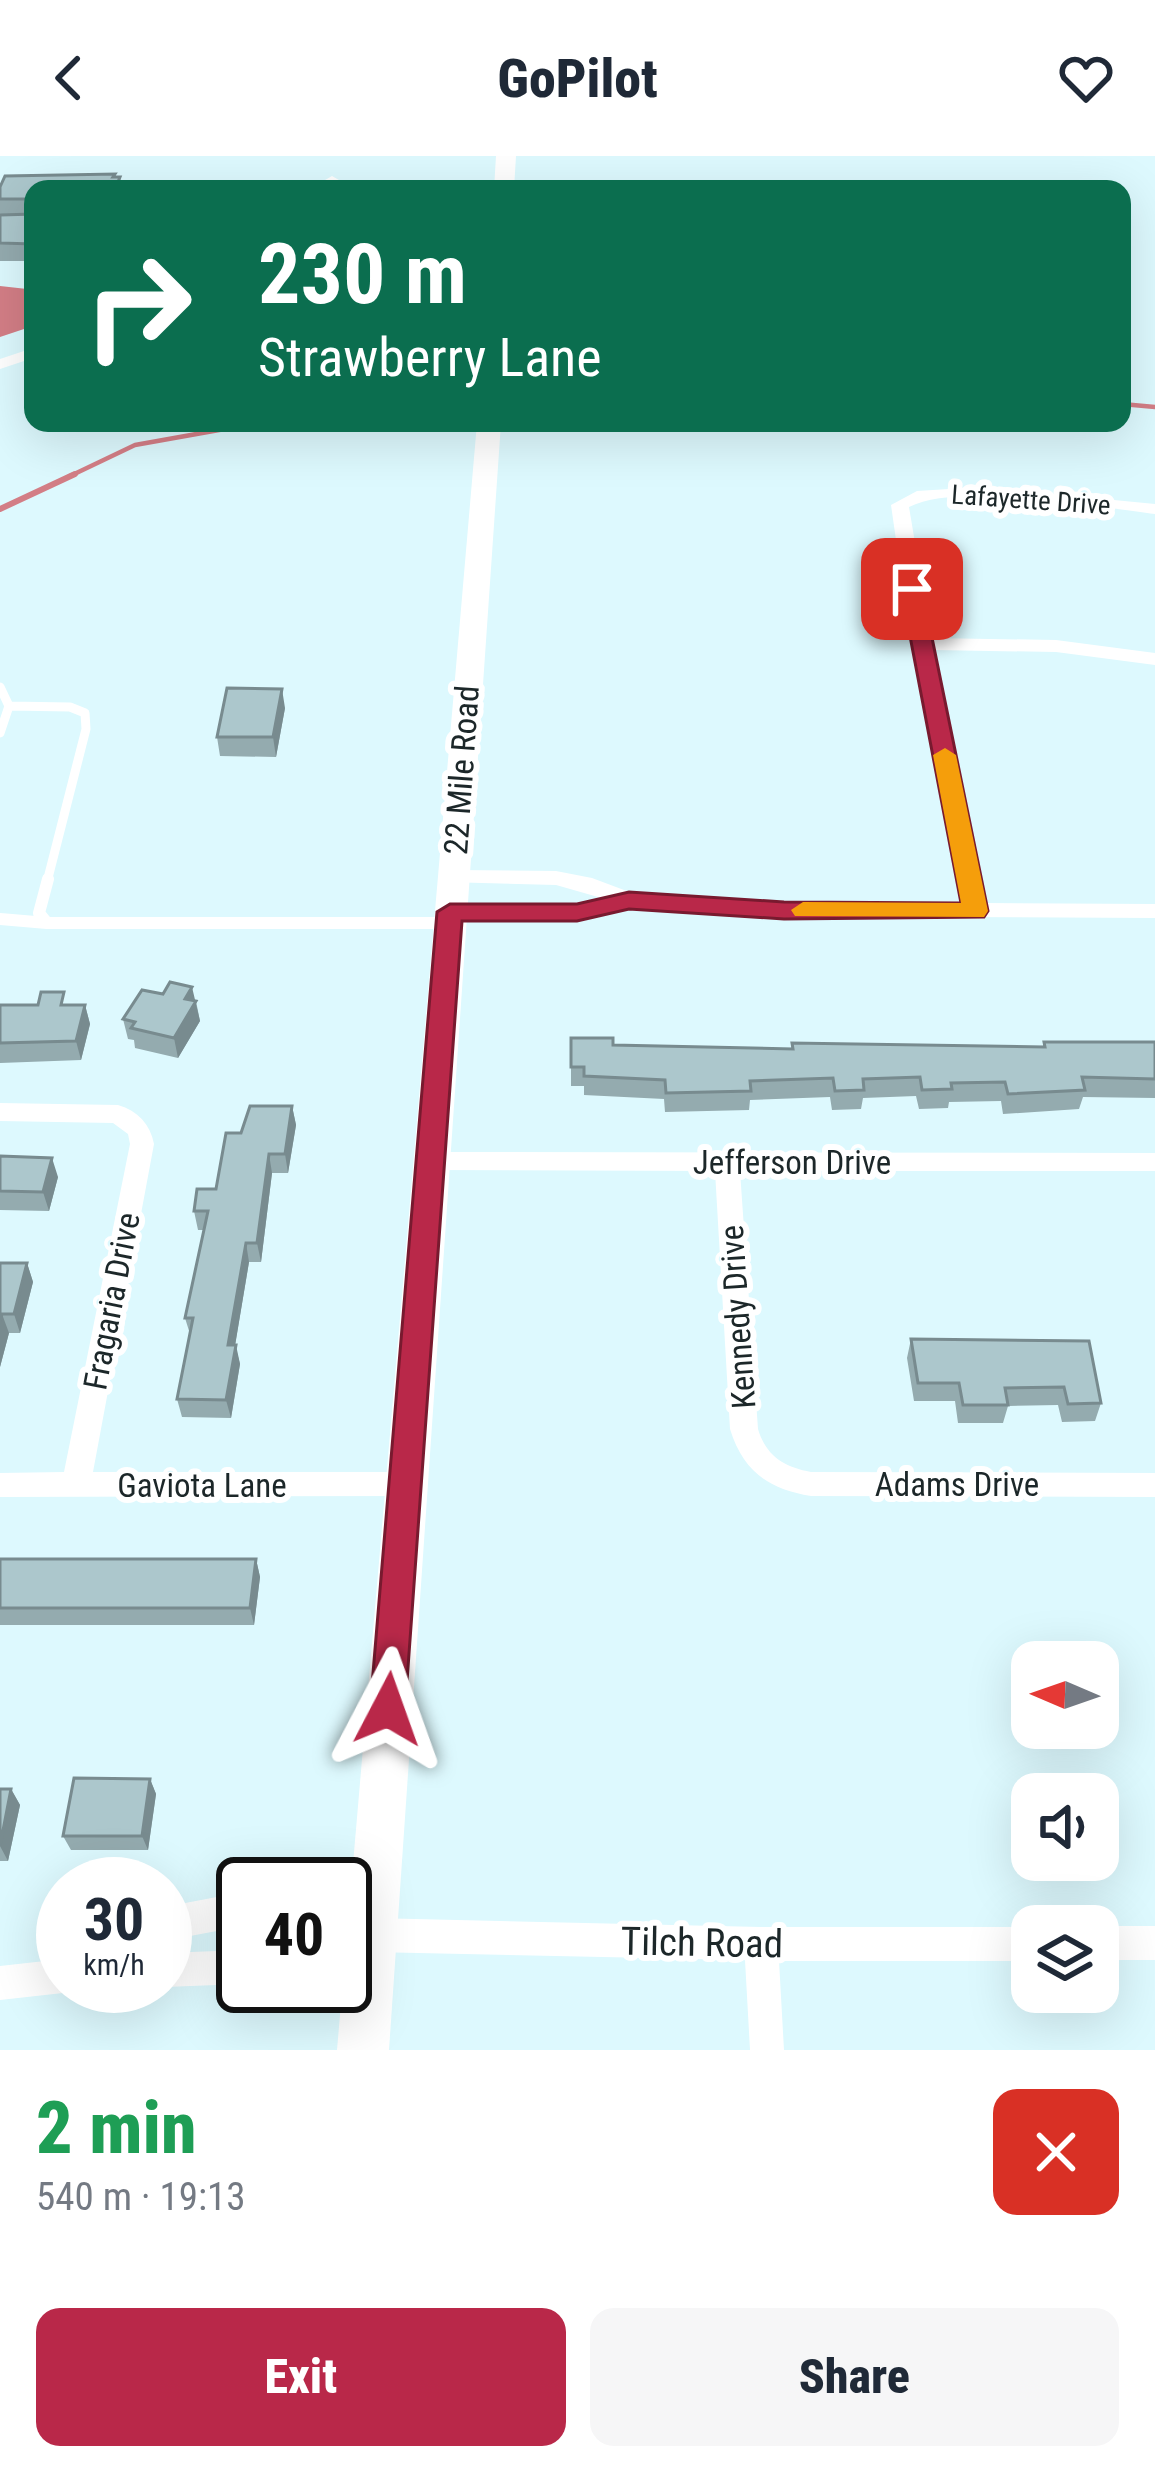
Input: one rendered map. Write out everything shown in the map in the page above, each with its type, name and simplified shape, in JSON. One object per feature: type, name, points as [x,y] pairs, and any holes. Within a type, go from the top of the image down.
[{"type":"street","name":"22 Mile Road","points":[[363,1857],[404,1484],[488,432]]},
{"type":"street","name":"Lafayette Drive","points":[[922,644],[900,512],[906,498],[1020,494],[1155,509]]},
{"type":"street","points":[[975,911],[922,644],[1056,646],[1155,659]]},
{"type":"street","points":[[451,904],[556,878],[584,883],[629,901]]},
{"type":"street","points":[[451,904],[577,913],[629,901],[752,909],[1155,911]]},
{"type":"street","name":"Fragaria Drive","points":[[0,1112],[100,1112],[132,1120],[142,1144],[76,1485]]},
{"type":"street","name":"Jefferson Drive","points":[[430,1161],[1155,1162]]},
{"type":"street","name":"Kennedy Drive","points":[[727,1162],[744,1430],[763,1467]]},
{"type":"street","name":"Adams Drive","points":[[763,1467],[791,1481],[811,1484],[1155,1485]]},
{"type":"street","name":"Gaviota Lane","points":[[0,1485],[404,1484]]},
{"type":"street","name":"Tilch Road","points":[[372,1935],[1011,1944]]},
{"type":"street","points":[[1119,1943],[1155,1943]]},
{"type":"street","points":[[761,1944],[767,2050]]},
{"type":"street","points":[[0,1983],[36,1979]]},
{"type":"street","name":"22 Mile Road","points":[[360,2013],[363,2050]]},
{"type":"lane","points":[[0,687],[9,706],[0,734]]},
{"type":"lane","points":[[9,706],[70,706],[85,713],[86,729],[39,913],[46,923]]},
{"type":"lane","points":[[2,921],[46,923],[451,904]]},
{"type":"shaded area","points":[[0,286],[24,289],[24,329],[0,337]]},
{"type":"building","points":[[5,176],[120,177],[24,180],[24,199],[0,199]]},
{"type":"building","points":[[24,214],[24,244],[0,243],[0,215]]},
{"type":"building","points":[[227,688],[282,689],[273,737],[217,737]]},
{"type":"building","points":[[170,982],[192,987],[185,999],[196,1001],[174,1038],[131,1028],[135,1022],[123,1019],[142,990],[163,994]]},
{"type":"building","points":[[41,992],[64,992],[61,1005],[85,1005],[76,1041],[0,1043],[0,1005],[38,1005]]},
{"type":"building","points":[[571,1038],[613,1038],[613,1045],[793,1049],[792,1043],[1045,1047],[1044,1042],[1155,1042],[1155,1079],[1082,1077],[1085,1090],[1008,1094],[1005,1082],[951,1083],[952,1089],[922,1090],[920,1077],[863,1079],[864,1090],[835,1091],[833,1078],[750,1081],[751,1091],[666,1093],[665,1080],[584,1076],[584,1067],[571,1067]]},
{"type":"building","points":[[250,1106],[292,1106],[285,1154],[269,1154],[257,1243],[246,1243],[228,1345],[236,1345],[226,1400],[177,1399],[193,1318],[185,1318],[208,1211],[194,1211],[197,1189],[216,1189],[226,1133],[241,1133]]},
{"type":"building","points":[[0,1156],[52,1158],[43,1192],[0,1191]]},
{"type":"building","points":[[0,1263],[27,1263],[14,1314],[2,1314],[0,1322]]},
{"type":"building","points":[[911,1339],[1089,1341],[1101,1403],[1068,1404],[1064,1387],[1005,1388],[1008,1405],[963,1405],[959,1383],[918,1383]]},
{"type":"building","points":[[0,1559],[256,1559],[250,1608],[0,1608]]},
{"type":"building","points":[[74,1778],[150,1779],[142,1836],[63,1836]]},
{"type":"building","points":[[0,1789],[11,1789],[0,1846]]},
{"type":"waterway","points":[[1131,405],[1155,407]]},
{"type":"waterway","points":[[68,477],[135,445],[208,432]]},
{"type":"waterway","points":[[0,509],[75,474]]},
{"type":"slow traffic","points":[[803,910],[975,911],[945,755]]},
{"type":"route","points":[[388,1709],[450,912],[577,913],[629,901],[735,909],[975,911],[912,589]]}]
